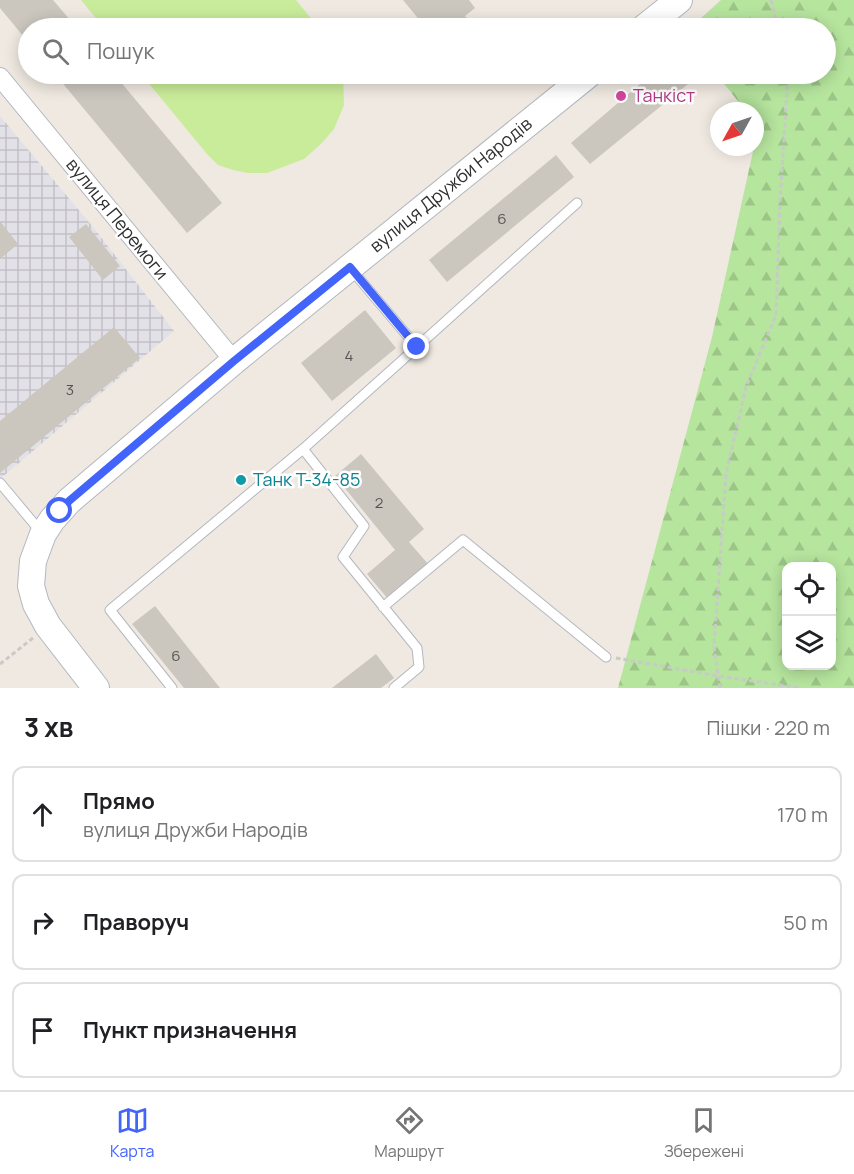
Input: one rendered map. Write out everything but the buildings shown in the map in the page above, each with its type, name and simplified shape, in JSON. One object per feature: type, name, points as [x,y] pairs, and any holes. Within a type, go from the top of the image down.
[{"type":"main road","points":[[656,18],[679,0]]},
{"type":"main road","name":"вулиця Дружби Народів","points":[[96,688],[48,626],[36,604],[32,585],[33,561],[43,534],[52,520],[69,501],[234,361],[577,84]]},
{"type":"street","name":"вулиця Перемоги","points":[[0,77],[234,361]]},
{"type":"lane","points":[[172,688],[110,610],[303,449],[577,203]]},
{"type":"lane","points":[[350,267],[417,347]]},
{"type":"lane","points":[[303,449],[364,526],[343,557],[417,648],[419,667],[394,688]]},
{"type":"lane","points":[[0,483],[43,534]]},
{"type":"lane","points":[[383,608],[463,540],[606,657]]},
{"type":"path","points":[[771,0],[776,18]]},
{"type":"path","points":[[720,688],[714,647],[726,474],[746,387],[776,315],[787,84]]},
{"type":"path","points":[[0,664],[48,626]]},
{"type":"path","points":[[606,657],[801,688]]},
{"type":"shaded area","points":[[0,116],[93,227],[174,331],[0,479]]},
{"type":"green space","points":[[81,0],[296,0],[311,18],[96,18]]},
{"type":"green space","points":[[721,0],[854,0],[854,688],[618,688],[712,337],[752,156],[764,156],[764,102],[739,102],[724,84],[836,84],[836,18],[701,18]]},
{"type":"green space","points":[[149,84],[343,84],[344,105],[334,129],[304,159],[267,173],[248,173],[218,165]]},
{"type":"place","name":"Танкіст","points":[[621,96]]},
{"type":"place","name":"Танк Т-34-85","points":[[241,480]]},
{"type":"route","points":[[60,511],[234,361],[350,267],[417,347]]}]
